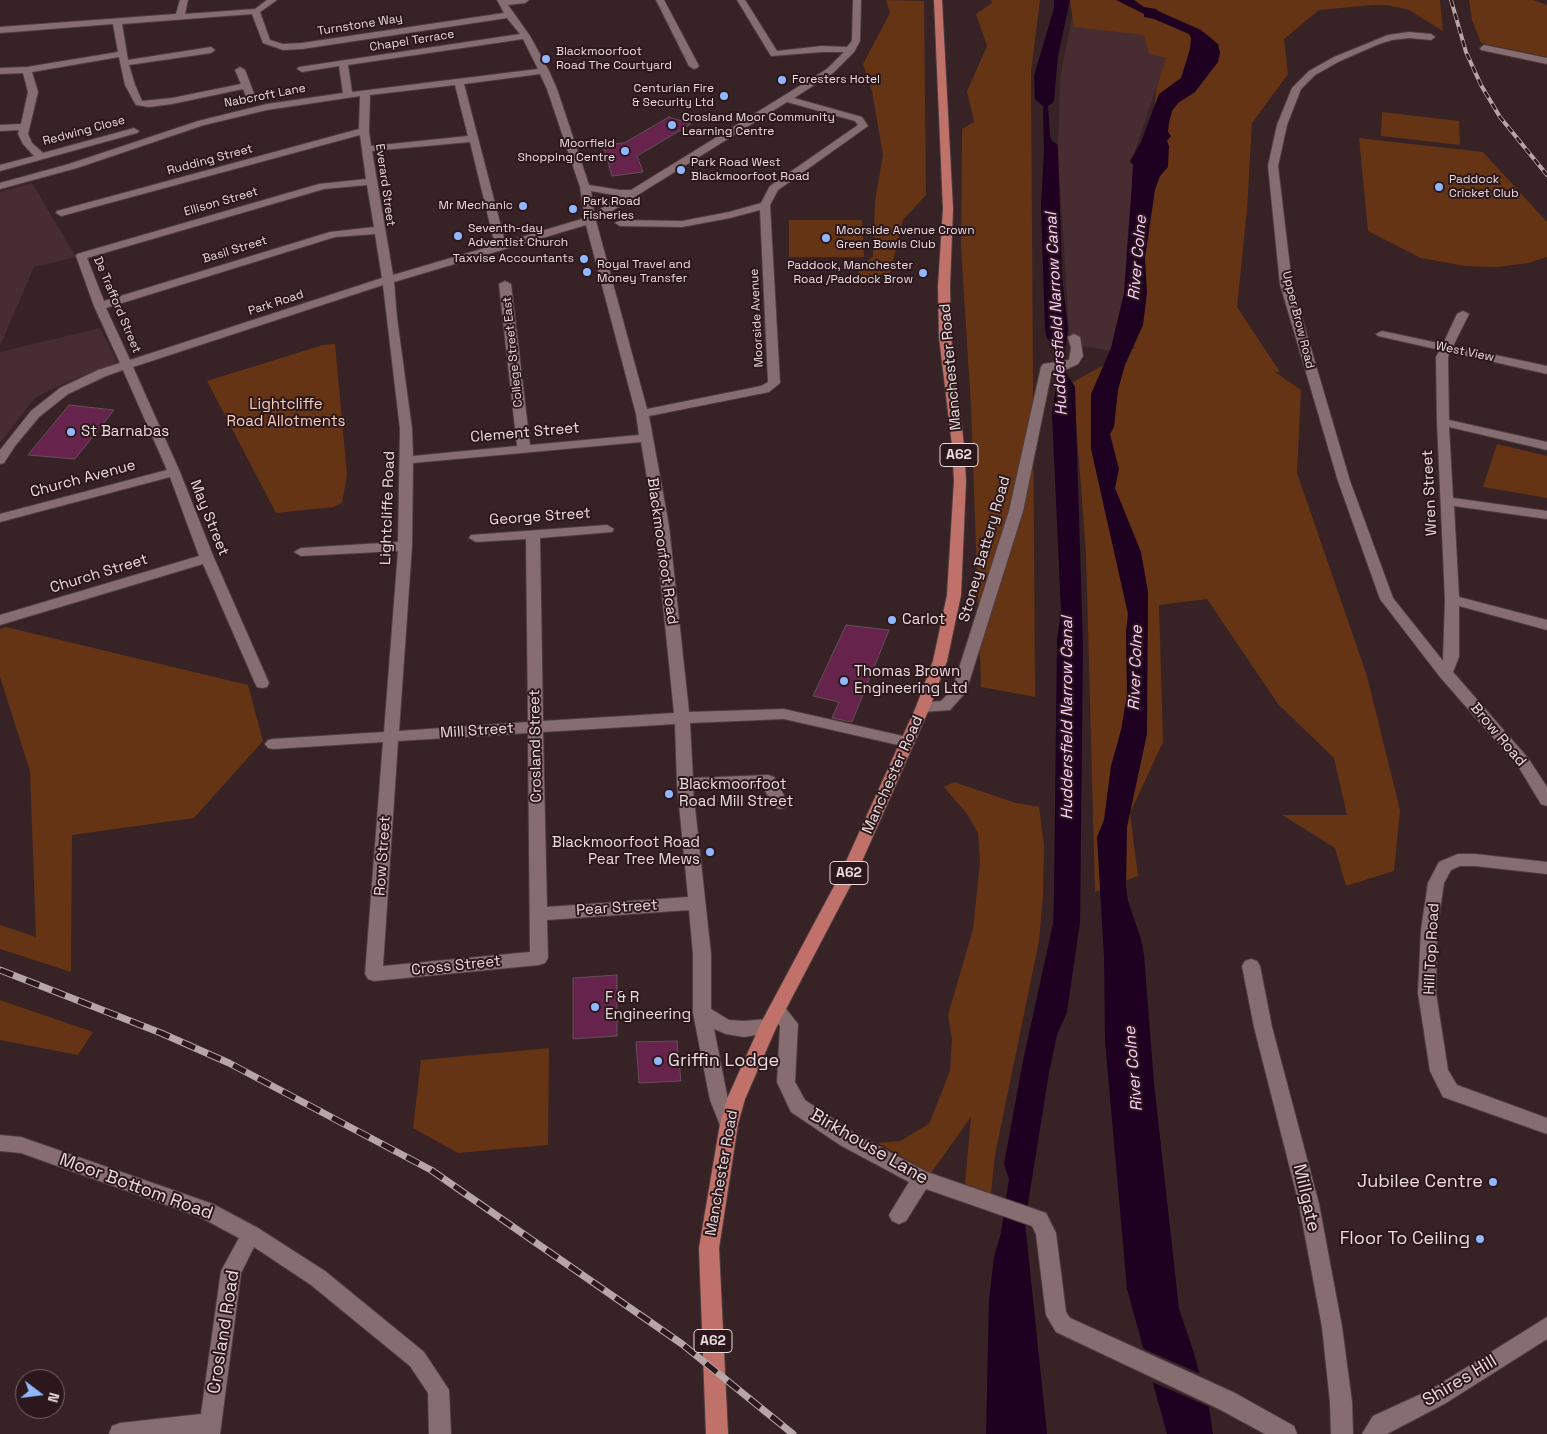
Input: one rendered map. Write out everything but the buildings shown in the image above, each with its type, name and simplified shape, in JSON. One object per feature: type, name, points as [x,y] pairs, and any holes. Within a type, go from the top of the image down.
[{"type":"main road","name":"Manchester Road","points":[[717,1434],[709,1248],[729,1124],[745,1075],[768,1026],[847,877],[923,707],[940,661],[954,595],[960,481],[958,445],[945,337],[944,286],[948,209],[943,144],[938,0]]},
{"type":"street","points":[[180,16],[184,0]]},
{"type":"street","points":[[0,30],[257,11],[272,0]]},
{"type":"street","points":[[502,1],[524,0]]},
{"type":"street","points":[[660,0],[694,66]]},
{"type":"street","points":[[741,0],[774,54],[822,49],[851,50],[858,33],[857,0]]},
{"type":"street","name":"Blackmoorfoot Road","points":[[502,1],[509,15],[526,36],[552,89],[585,187],[590,220],[642,414],[662,526],[682,718],[685,784],[702,954],[702,1013],[719,1100],[729,1124]]},
{"type":"street","name":"Turnstone Way","points":[[257,11],[261,31],[266,40],[274,45],[289,47],[509,15]]},
{"type":"street","points":[[117,20],[130,85],[139,103],[143,105],[172,101],[246,86]]},
{"type":"street","name":"Upper Brow Road","points":[[1431,38],[1409,35],[1391,37],[1337,58],[1312,73],[1297,88],[1282,125],[1273,166],[1286,284],[1347,489],[1367,548],[1388,599],[1445,673]]},
{"type":"street","name":"Chapel Terrace","points":[[302,69],[526,36]]},
{"type":"street","points":[[1484,48],[1522,58],[1547,61]]},
{"type":"street","points":[[0,71],[28,70],[211,50]]},
{"type":"street","name":"Park Road","points":[[0,460],[10,444],[35,414],[64,391],[102,373],[388,280],[590,220],[830,71],[851,50]]},
{"type":"street","points":[[343,64],[348,95]]},
{"type":"street","name":"Redwing Close","points":[[28,70],[33,92],[32,104],[23,134],[28,144],[40,156]]},
{"type":"street","points":[[240,70],[250,96]]},
{"type":"street","name":"Nabcroft Lane","points":[[0,186],[73,166],[201,123],[285,104],[544,71]]},
{"type":"street","points":[[459,82],[472,139],[501,246]]},
{"type":"street","name":"Everard Street","points":[[366,93],[364,131],[370,182],[388,280]]},
{"type":"street","points":[[620,223],[682,224],[730,215],[765,205],[774,188],[863,126],[859,119],[785,98]]},
{"type":"street","name":"Redwing Close","points":[[0,128],[24,127]]},
{"type":"street","name":"Redwing Close","points":[[0,168],[134,130]]},
{"type":"street","name":"Rudding Street","points":[[62,212],[364,131]]},
{"type":"street","points":[[367,149],[472,139]]},
{"type":"street","name":"Ellison Street","points":[[81,256],[323,186],[370,182]]},
{"type":"street","points":[[585,187],[620,193],[633,193]]},
{"type":"street","name":"Moorside Avenue","points":[[642,414],[765,389],[774,383],[765,205]]},
{"type":"street","name":"Basil Street","points":[[100,306],[334,234],[379,230]]},
{"type":"street","name":"De Trafford Street","points":[[81,256],[100,306],[128,366]]},
{"type":"street","name":"Lightcliffe Road","points":[[388,280],[390,318],[406,429],[408,460],[405,546],[391,737]]},
{"type":"street","name":"College Street East","points":[[506,284],[524,449]]},
{"type":"street","name":"Wren Street","points":[[1445,673],[1452,656],[1452,600],[1443,422],[1442,357],[1464,314]]},
{"type":"street","name":"West View","points":[[1382,334],[1547,370]]},
{"type":"street","name":"Stoney Battery Road","points":[[923,707],[945,706],[958,692],[1016,512],[1045,373],[1047,367],[1067,365],[1074,362],[1077,356],[1074,337]]},
{"type":"street","name":"May Street","points":[[128,366],[174,472],[207,558],[262,682]]},
{"type":"street","points":[[1443,422],[1547,446]]},
{"type":"street","name":"Clement Street","points":[[408,460],[645,438]]},
{"type":"street","name":"Church Avenue","points":[[0,518],[174,472]]},
{"type":"street","points":[[1447,501],[1547,515]]},
{"type":"street","name":"George Street","points":[[476,538],[607,529]]},
{"type":"street","name":"Crosland Street","points":[[533,534],[539,958]]},
{"type":"street","points":[[301,552],[405,546]]},
{"type":"street","name":"Church Street","points":[[0,620],[207,558]]},
{"type":"street","points":[[1452,600],[1547,625]]},
{"type":"street","name":"Brow Road","points":[[1445,673],[1523,762],[1547,800]]},
{"type":"street","name":"Mill Street","points":[[273,744],[682,718],[784,714],[907,742]]},
{"type":"street","name":"Row Street","points":[[374,974],[391,737]]},
{"type":"street","points":[[685,784],[768,781],[780,803]]},
{"type":"street","name":"Hill Top Road","points":[[1547,868],[1475,860],[1458,860],[1445,866],[1436,883],[1429,930],[1428,993],[1439,1071],[1450,1091],[1547,1126]]},
{"type":"street","name":"Pear Street","points":[[538,914],[696,903]]},
{"type":"street","name":"Cross Street","points":[[374,974],[539,958]]},
{"type":"street","name":"Millgate","points":[[1250,966],[1263,1027],[1309,1204],[1332,1327],[1342,1402],[1342,1434]]},
{"type":"street","name":"Birkhouse Lane","points":[[777,1010],[789,1024],[786,1082],[798,1106],[847,1139],[922,1179],[992,1204],[1031,1215],[1042,1222],[1046,1233],[1056,1315],[1059,1321],[1069,1329],[1227,1401],[1286,1434]]},
{"type":"street","points":[[702,1013],[726,1027],[744,1029],[768,1026]]},
{"type":"street","name":"Moor Bottom Road","points":[[0,1143],[21,1145],[206,1210],[251,1234],[318,1278],[417,1359],[438,1390],[440,1434]]},
{"type":"street","points":[[899,1214],[922,1179]]},
{"type":"street","name":"Crosland Road","points":[[210,1429],[231,1271],[251,1234]]},
{"type":"street","name":"Shires Hill","points":[[1373,1434],[1381,1424],[1439,1396],[1547,1327]]},
{"type":"street","points":[[120,1434],[210,1429]]},
{"type":"shaded area","points":[[1110,0],[1190,64],[1155,92],[1132,160],[1134,163],[1126,256],[1132,258],[1116,339],[1111,351],[1070,344],[1058,155],[1060,78],[1075,2]]},
{"type":"shaded area","points":[[32,183],[76,257],[34,267],[0,346],[0,192]]},
{"type":"shaded area","points":[[100,328],[118,364],[69,381],[35,398],[0,443],[0,352]]},
{"type":"green space","points":[[886,0],[924,1],[926,195],[903,220],[890,273],[849,282],[873,256],[875,201],[883,155],[872,91],[863,64],[890,13]]},
{"type":"green space","points":[[991,0],[1040,0],[1031,72],[1035,697],[981,687],[971,406],[961,248],[962,129],[974,122],[967,91],[987,46],[976,14],[992,3]]},
{"type":"green space","points":[[1070,0],[1440,0],[1443,31],[1409,10],[1387,5],[1373,5],[1319,10],[1284,39],[1288,74],[1252,123],[1247,210],[1237,307],[1280,372],[1275,372],[1301,390],[1297,473],[1367,676],[1400,810],[1394,871],[1346,886],[1335,848],[1282,815],[1347,815],[1334,758],[1278,704],[1207,599],[1159,605],[1163,742],[1130,813],[1138,876],[1095,892],[1086,553],[1073,382],[1136,347],[1130,346],[1156,91],[1166,58],[1149,54],[1144,35],[1074,27]]},
{"type":"green space","points":[[1469,0],[1533,0],[1547,5],[1547,57],[1481,43],[1472,20]]},
{"type":"green space","points":[[1382,112],[1459,121],[1460,145],[1381,136]]},
{"type":"green space","name":"Paddock Cricket Club","points":[[1359,138],[1483,152],[1547,222],[1547,257],[1528,263],[1497,267],[1465,266],[1421,258],[1368,231]]},
{"type":"green space","name":"Moorside Avenue Crown Green Bowls Club","points":[[789,220],[862,220],[864,257],[789,257]]},
{"type":"green space","name":"Lightcliffe Road Allotments","points":[[335,344],[347,475],[342,503],[333,507],[276,513],[207,381],[323,345]]},
{"type":"green space","points":[[1497,444],[1547,456],[1547,498],[1483,487]]},
{"type":"green space","points":[[6,627],[248,685],[263,741],[194,818],[72,835],[71,972],[0,949],[0,925],[36,937],[30,771],[0,677],[0,629]]},
{"type":"green space","points":[[954,782],[1016,803],[1039,807],[1044,846],[1043,896],[1039,941],[995,1155],[991,1193],[965,1184],[971,1117],[931,1173],[878,1143],[900,1141],[929,1124],[950,1071],[952,1039],[948,1015],[973,929],[980,862],[978,833],[967,814],[944,787]]},
{"type":"green space","points":[[0,1000],[93,1032],[78,1055],[0,1040]]},
{"type":"green space","points":[[549,1048],[548,1145],[458,1153],[413,1128],[421,1060]]},
{"type":"water","name":"Huddersfield Narrow Canal","points":[[1054,0],[1070,0],[1058,56],[1054,100],[1048,106],[1050,136],[1052,141],[1057,144],[1058,149],[1062,276],[1068,330],[1064,357],[1066,373],[1075,387],[1083,646],[1080,922],[1067,1012],[1057,1035],[1049,1073],[1025,1222],[1047,1434],[986,1434],[989,1300],[994,1257],[1001,1233],[1009,1179],[1004,1164],[1023,1061],[1053,924],[1057,640],[1061,611],[1052,413],[1058,373],[1057,356],[1047,338],[1045,330],[1041,204],[1044,152],[1043,106],[1035,99],[1034,76],[1054,8]]},
{"type":"water","name":"River Colne","points":[[1116,0],[1134,0],[1144,7],[1156,9],[1201,30],[1218,44],[1220,53],[1218,62],[1195,92],[1178,103],[1172,111],[1168,132],[1171,136],[1167,141],[1169,146],[1168,167],[1160,176],[1155,190],[1145,258],[1147,293],[1143,325],[1125,365],[1118,390],[1114,427],[1110,434],[1119,469],[1115,488],[1141,552],[1148,592],[1147,734],[1127,827],[1126,887],[1128,901],[1141,939],[1144,955],[1154,1083],[1179,1309],[1193,1350],[1209,1408],[1213,1434],[1167,1434],[1127,1289],[1105,1041],[1104,957],[1097,837],[1104,820],[1111,766],[1121,730],[1127,695],[1126,632],[1128,614],[1091,449],[1091,394],[1111,348],[1124,293],[1133,165],[1130,161],[1141,142],[1159,94],[1181,78],[1190,49],[1191,38],[1189,34],[1154,19],[1144,17],[1144,14]]},
{"type":"pier","points":[[1142,1348],[1203,1375],[1212,1408],[1152,1382]]},
{"type":"railway","points":[[1451,0],[1466,52],[1481,85],[1500,117],[1547,175]]},
{"type":"railway","points":[[0,970],[161,1033],[229,1063],[431,1170],[682,1344],[793,1434]]},
{"type":"place","name":"Blackmoorfoot Road The Courtyard","points":[[546,59]]},
{"type":"place","name":"Foresters Hotel","points":[[782,80]]},
{"type":"place","name":"Centurian Fire & Security Ltd","points":[[724,96]]},
{"type":"place","name":"Crosland Moor Community Learning Centre","points":[[672,125]]},
{"type":"place","name":"Moorfield Shopping Centre","points":[[625,151]]},
{"type":"place","name":"Park Road West Blackmoorfoot Road","points":[[681,170]]},
{"type":"place","name":"Paddock Cricket Club","points":[[1439,187]]},
{"type":"place","name":"Mr Mechanic","points":[[523,206]]},
{"type":"place","name":"Park Road Fisheries","points":[[573,209]]},
{"type":"place","name":"Seventh-day Adventist Church","points":[[458,236]]},
{"type":"place","name":"Moorside Avenue Crown Green Bowls Club","points":[[826,238]]},
{"type":"place","name":"Taxvise Accountants","points":[[584,259]]},
{"type":"place","name":"Royal Travel and Money Transfer","points":[[587,272]]},
{"type":"place","name":"Paddock, Manchester Road /Paddock Brow","points":[[923,273]]},
{"type":"place","name":"St Barnabas","points":[[71,432]]},
{"type":"place","name":"Carlot","points":[[892,620]]},
{"type":"place","name":"Thomas Brown Engineering Ltd","points":[[844,681]]},
{"type":"place","name":"Blackmoorfoot Road Mill Street","points":[[669,794]]},
{"type":"place","name":"Blackmoorfoot Road Pear Tree Mews","points":[[710,852]]},
{"type":"place","name":"F & R Engineering","points":[[595,1007]]},
{"type":"place","name":"Griffin Lodge","points":[[658,1061]]},
{"type":"place","name":"Jubilee Centre","points":[[1493,1182]]},
{"type":"place","name":"Floor To Ceiling","points":[[1480,1239]]}]
